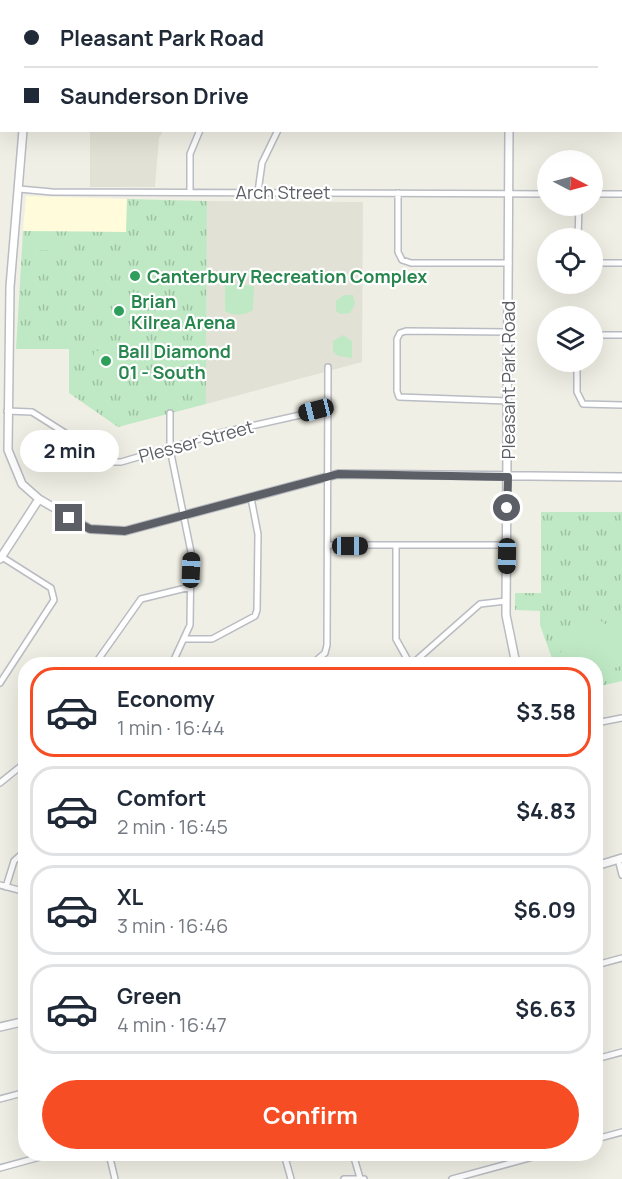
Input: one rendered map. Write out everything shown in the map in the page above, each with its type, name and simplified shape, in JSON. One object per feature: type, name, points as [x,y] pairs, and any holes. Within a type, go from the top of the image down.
[{"type":"street","points":[[23,132],[10,287],[8,450],[14,470],[22,484],[39,499],[90,529],[109,532],[125,531],[338,474],[622,477]]},
{"type":"street","points":[[190,192],[190,154],[199,132]]},
{"type":"street","points":[[258,192],[262,163],[277,132]]},
{"type":"street","name":"Pleasant Park Road","points":[[509,132],[506,602],[509,640],[514,657]]},
{"type":"street","name":"Arch Street","points":[[19,189],[52,192],[537,194]]},
{"type":"street","points":[[398,193],[398,252],[402,260],[411,263],[509,263]]},
{"type":"street","points":[[603,194],[622,194]]},
{"type":"street","points":[[603,263],[622,263]]},
{"type":"street","points":[[508,332],[406,331],[400,333],[397,339],[399,397],[508,400]]},
{"type":"street","points":[[603,335],[622,335]]},
{"type":"street","points":[[320,657],[325,653],[328,545],[328,367]]},
{"type":"street","points":[[577,372],[577,392],[583,404],[622,405]]},
{"type":"street","name":"Plesser Street","points":[[7,411],[32,412],[111,462],[170,449],[220,433],[327,409]]},
{"type":"street","points":[[170,413],[170,449],[191,552],[190,626],[176,657]]},
{"type":"street","points":[[185,639],[212,639],[255,616],[258,534],[252,498]]},
{"type":"street","points":[[0,683],[54,600],[51,588],[1,558],[39,499]]},
{"type":"street","points":[[328,545],[507,545]]},
{"type":"street","points":[[396,546],[396,639],[407,657]]},
{"type":"street","points":[[100,657],[141,599],[190,587]]},
{"type":"street","points":[[419,657],[480,604],[506,602]]},
{"type":"street","points":[[603,722],[622,718]]},
{"type":"street","points":[[0,783],[18,768]]},
{"type":"street","points":[[18,857],[14,861],[3,886],[18,890]]},
{"type":"street","points":[[603,864],[620,858],[622,875]]},
{"type":"street","points":[[603,963],[622,958]]},
{"type":"street","points":[[0,1027],[18,1023]]},
{"type":"street","points":[[603,1057],[622,1052]]},
{"type":"street","points":[[0,1099],[18,1094]]},
{"type":"street","points":[[603,1138],[622,1132]]},
{"type":"street","points":[[0,1168],[26,1161]]},
{"type":"street","points":[[111,1161],[115,1179]]},
{"type":"street","points":[[286,1161],[291,1179]]},
{"type":"street","points":[[344,1179],[362,1179],[356,1161]]},
{"type":"street","points":[[452,1179],[518,1161]]},
{"type":"shaded area","points":[[90,132],[162,132],[159,138],[155,187],[90,187]]},
{"type":"shaded area","points":[[26,196],[127,199],[127,232],[23,231]]},
{"type":"shaded area","points":[[207,201],[363,202],[362,362],[206,404]]},
{"type":"green space","points":[[127,199],[207,201],[206,404],[118,427],[69,393],[69,349],[16,349],[23,231],[126,232]]},
{"type":"green space","points":[[35,235],[60,236],[60,250],[34,250]]},
{"type":"green space","points":[[225,283],[254,286],[253,310],[239,315],[225,311]]},
{"type":"green space","points":[[344,295],[353,295],[355,304],[350,313],[340,314],[336,311],[336,301]]},
{"type":"green space","points":[[343,335],[352,341],[352,358],[338,356],[333,351],[333,341]]},
{"type":"green space","name":"Ball Diamond 01 - South","points":[[94,351],[110,351],[118,357],[118,373],[113,378],[101,377],[94,371]]},
{"type":"green space","points":[[188,368],[195,370],[200,377],[202,393],[180,393],[176,378],[180,371]]},
{"type":"green space","points":[[541,512],[622,512],[622,681],[603,685],[603,657],[551,657],[540,625],[540,611],[515,610],[515,593],[541,593]]},
{"type":"green space","points":[[590,616],[594,616],[622,636],[621,666],[603,671],[603,657],[557,657]]},
{"type":"place","name":"Canterbury Recreation Complex","points":[[135,276]]},
{"type":"place","name":"Brian Kilrea Arena","points":[[119,311]]},
{"type":"place","name":"Ball Diamond 01 - South","points":[[106,361]]},
{"type":"route","points":[[69,518],[90,529],[109,532],[125,531],[338,474],[508,477],[507,508]]}]
